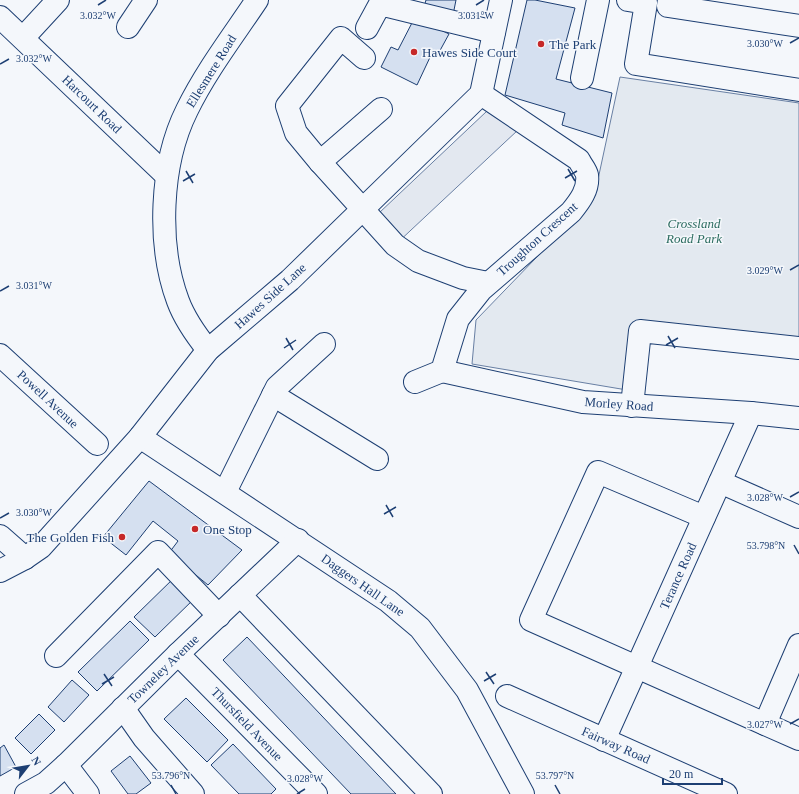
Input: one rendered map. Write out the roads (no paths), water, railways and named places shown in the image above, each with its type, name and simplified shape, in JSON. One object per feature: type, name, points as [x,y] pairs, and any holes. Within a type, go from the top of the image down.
[{"type":"street","points":[[23,38],[58,0]]},
{"type":"street","points":[[128,28],[146,0]]},
{"type":"street","name":"Ellesmere Road","points":[[208,350],[190,327],[178,301],[170,274],[164,212],[166,175],[174,144],[186,111],[202,82],[257,0]]},
{"type":"street","points":[[481,94],[501,0]]},
{"type":"street","points":[[582,78],[598,0]]},
{"type":"street","points":[[637,2],[636,64],[799,90]]},
{"type":"street","points":[[668,3],[799,26]]},
{"type":"street","points":[[367,28],[380,4],[494,32]]},
{"type":"street","name":"Harcourt Road","points":[[0,17],[166,175]]},
{"type":"street","points":[[364,58],[341,38],[287,106],[296,133],[362,210],[395,244],[418,261],[463,278],[488,283]]},
{"type":"street","name":"Hawes Side Lane","points":[[0,571],[25,558],[41,547],[140,437],[208,350],[290,280],[481,94]]},
{"type":"street","name":"Troughton Crescent","points":[[442,371],[458,319],[488,283],[571,212],[581,200],[587,185],[587,173],[579,160],[481,94]]},
{"type":"street","points":[[320,162],[382,109]]},
{"type":"street","points":[[632,406],[640,330],[799,348]]},
{"type":"street","points":[[225,492],[277,388],[324,344]]},
{"type":"street","name":"Powell Avenue","points":[[0,355],[97,444]]},
{"type":"street","points":[[416,382],[442,371]]},
{"type":"street","name":"Morley Road","points":[[442,371],[583,402],[751,413],[799,418]]},
{"type":"street","points":[[273,395],[377,459]]},
{"type":"street","name":"Terance Road","points":[[604,740],[751,413]]},
{"type":"street","name":"Daggers Hall Lane","points":[[140,437],[298,540],[388,601],[420,628],[467,690],[523,794]]},
{"type":"street","points":[[704,517],[598,472],[531,620],[799,739]]},
{"type":"street","points":[[720,482],[799,517]]},
{"type":"street","points":[[0,536],[25,558]]},
{"type":"street","name":"Towneley Avenue","points":[[26,794],[46,783],[66,765],[178,654],[298,540]]},
{"type":"street","points":[[56,656],[158,552],[219,616]]},
{"type":"street","points":[[240,595],[430,794]]},
{"type":"street","points":[[765,724],[799,645]]},
{"type":"street","name":"Thursfield Avenue","points":[[178,654],[316,794]]},
{"type":"street","name":"Fairway Road","points":[[507,696],[726,794]]},
{"type":"street","points":[[123,708],[144,738],[193,794]]},
{"type":"street","points":[[66,765],[88,794]]},
{"type":"place","name":"The Park","points":[[541,44]]},
{"type":"place","name":"Hawes Side Court","points":[[414,52]]},
{"type":"place","name":"One Stop","points":[[195,529]]},
{"type":"place","name":"The Golden Fish","points":[[122,537]]},
{"type":"park label","name":"Crossland Road Park","points":[[694,230]]}]
